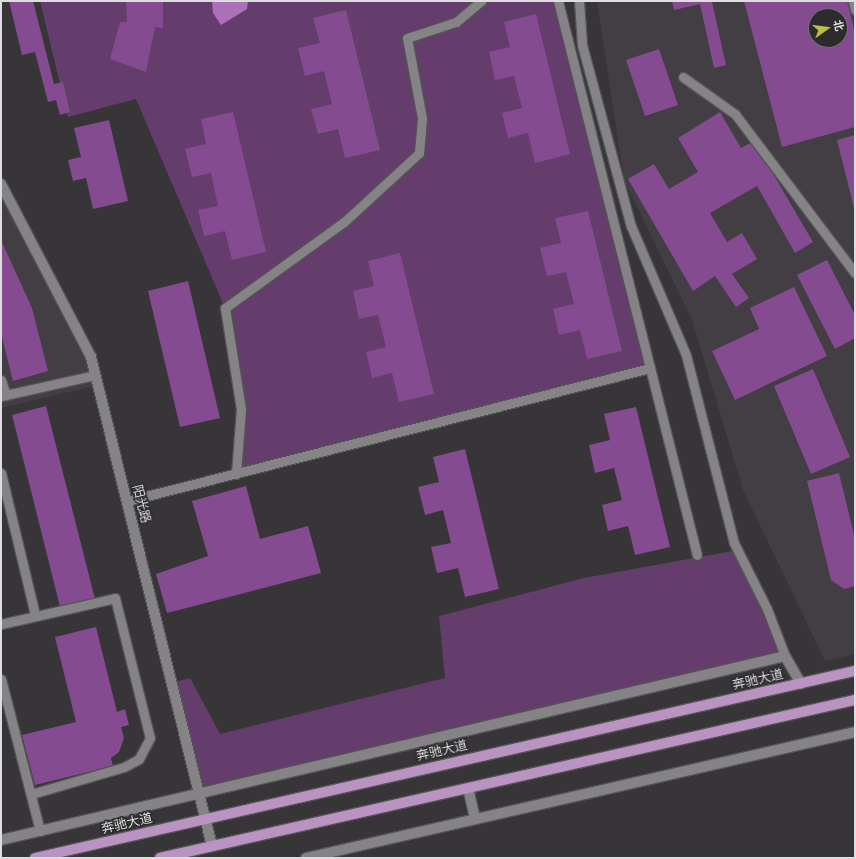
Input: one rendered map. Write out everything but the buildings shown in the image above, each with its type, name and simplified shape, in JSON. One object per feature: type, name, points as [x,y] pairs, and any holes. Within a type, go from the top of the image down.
[{"type":"main road","name":"奔驰大道","points":[[35,858],[855,671]]},
{"type":"main road","points":[[160,858],[855,700]]},
{"type":"street","name":"阳光路","points":[[1,184],[91,357],[207,820],[212,846]]},
{"type":"street","points":[[1,840],[200,795],[785,656],[800,684]]},
{"type":"street","points":[[306,858],[855,732]]},
{"type":"street","points":[[468,788],[475,819]]},
{"type":"lane","points":[[236,474],[241,409],[225,308],[344,222],[419,153],[422,118],[407,38],[456,22],[481,1]]},
{"type":"lane","points":[[558,1],[697,555]]},
{"type":"lane","points":[[579,1],[582,44],[631,226],[686,356],[734,543],[767,609],[785,656]]},
{"type":"lane","points":[[853,1],[855,10]]},
{"type":"lane","points":[[683,77],[735,114],[855,273]]},
{"type":"lane","points":[[127,502],[650,368]]},
{"type":"lane","points":[[1,380],[4,396],[95,374]]},
{"type":"lane","points":[[1,473],[34,610]]},
{"type":"lane","points":[[1,624],[115,598],[150,738],[139,759],[124,767],[31,794]]},
{"type":"lane","points":[[1,679],[40,831]]},
{"type":"shaded area","points":[[40,1],[558,1],[650,368],[236,474],[241,409],[225,308],[136,99],[68,117]]},
{"type":"shaded area","points":[[212,1],[248,1],[247,9],[221,25],[213,13]]},
{"type":"shaded area","points":[[597,1],[855,1],[855,654],[825,661],[743,490],[692,320],[624,180]]},
{"type":"shaded area","points":[[1,184],[91,357],[98,385],[1,408]]},
{"type":"shaded area","points":[[738,550],[785,656],[200,795],[171,683],[190,678],[220,734],[445,678],[439,616],[584,578]]}]
